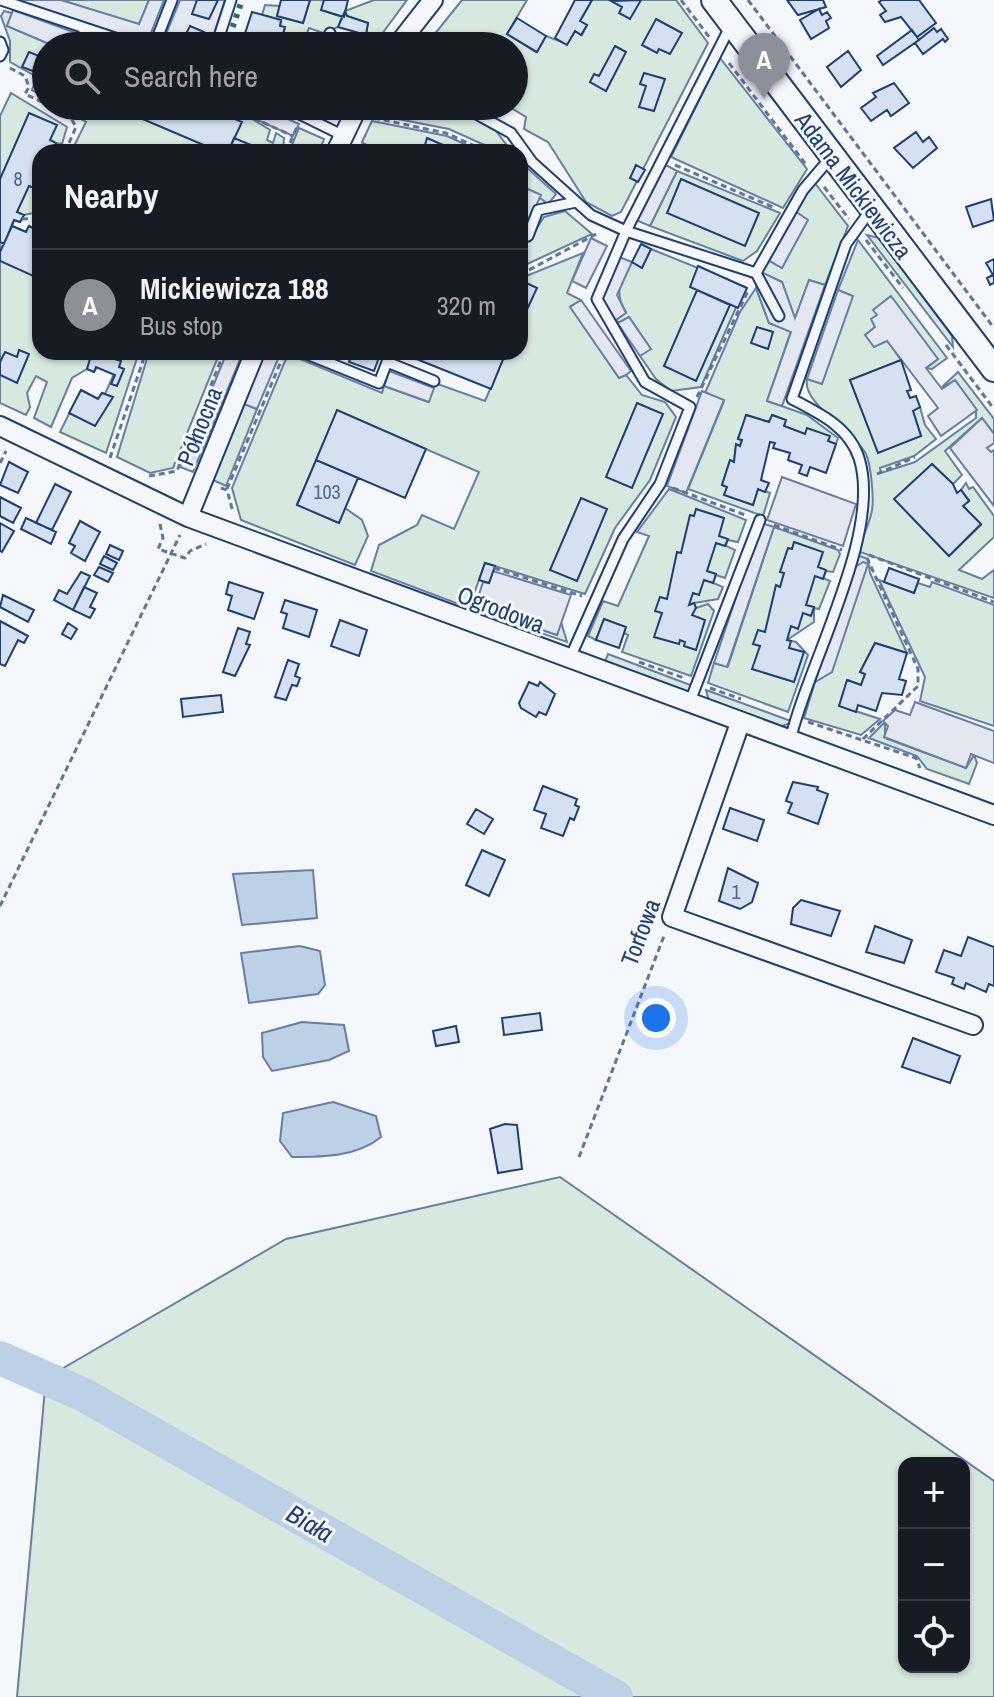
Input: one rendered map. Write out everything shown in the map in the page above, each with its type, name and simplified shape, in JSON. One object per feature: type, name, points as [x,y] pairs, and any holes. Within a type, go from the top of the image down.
[{"type":"main road","name":"Adama Mickiewicza","points":[[714,0],[994,369]]},
{"type":"street","points":[[408,32],[433,0]]},
{"type":"street","points":[[346,143],[359,120]]},
{"type":"street","name":"Północna","points":[[188,517],[252,360]]},
{"type":"street","name":"Ogrodowa","points":[[0,426],[188,517],[994,815]]},
{"type":"street","name":"Torfowa","points":[[672,917],[740,723]]},
{"type":"street","points":[[672,917],[973,1025]]},
{"type":"lane","points":[[1,0],[92,32]]},
{"type":"lane","points":[[159,32],[172,0]]},
{"type":"lane","points":[[221,32],[231,0]]},
{"type":"lane","points":[[570,660],[623,539],[660,484],[690,407],[645,382],[597,299],[626,231],[732,24]]},
{"type":"lane","points":[[0,42],[3,50],[0,56]]},
{"type":"lane","points":[[315,120],[346,143]]},
{"type":"lane","points":[[487,120],[511,133],[519,144]]},
{"type":"lane","points":[[528,156],[576,202],[611,224],[755,275],[779,316]]},
{"type":"lane","points":[[755,275],[789,214],[832,156]]},
{"type":"lane","points":[[528,236],[538,210],[576,202]]},
{"type":"lane","points":[[790,741],[856,546],[863,505],[859,458],[843,431],[792,399],[846,244],[872,209]]},
{"type":"lane","points":[[332,360],[379,383],[387,362],[434,381]]},
{"type":"lane","points":[[689,704],[760,520]]},
{"type":"path","points":[[681,0],[910,297]]},
{"type":"path","points":[[748,0],[994,328]]},
{"type":"path","points":[[8,67],[25,76],[29,87],[25,94],[32,97]]},
{"type":"path","points":[[69,144],[76,127],[72,120]]},
{"type":"path","points":[[258,120],[293,136]]},
{"type":"path","points":[[395,120],[446,133],[470,144]]},
{"type":"path","points":[[290,144],[299,124],[309,128]]},
{"type":"path","points":[[666,161],[789,214]]},
{"type":"path","points":[[22,219],[32,220]]},
{"type":"path","points":[[528,270],[611,224]]},
{"type":"path","points":[[690,407],[704,388],[755,275]]},
{"type":"path","points":[[944,342],[994,409]]},
{"type":"path","points":[[109,460],[143,360]]},
{"type":"path","points":[[143,477],[177,471],[221,360]]},
{"type":"path","points":[[227,490],[282,360]]},
{"type":"path","points":[[97,454],[121,465]]},
{"type":"path","points":[[874,476],[915,457]]},
{"type":"path","points":[[0,906],[188,517]]},
{"type":"path","points":[[863,739],[918,686],[918,669],[865,554],[994,602]]},
{"type":"path","points":[[494,568],[586,598]]},
{"type":"path","name":"Torfowa","points":[[579,1157],[672,917]]},
{"type":"shaded area","points":[[14,0],[61,0],[139,24],[149,0],[164,0],[151,32],[113,32]]},
{"type":"shaded area","points":[[61,0],[149,0],[139,25]]},
{"type":"shaded area","points":[[180,0],[225,0],[215,32],[167,32]]},
{"type":"shaded area","points":[[310,0],[324,0],[322,10],[342,17],[338,27],[326,32],[309,28],[307,32],[284,32],[281,20],[262,15],[265,5],[280,6],[277,16],[303,23]]},
{"type":"shaded area","points":[[374,0],[407,0],[383,32],[366,32],[368,23],[347,16],[345,11]]},
{"type":"shaded area","points":[[462,0],[527,0],[508,32],[436,32]]},
{"type":"shaded area","points":[[592,0],[676,0],[708,43],[621,212],[612,216],[586,202],[548,142],[524,129],[528,120],[528,47],[536,52],[546,36],[567,44],[575,31],[582,35],[587,25],[580,21]]},
{"type":"shaded area","points":[[13,10],[73,32],[32,32],[32,37],[7,26]]},
{"type":"shaded area","points":[[4,11],[12,13],[7,26],[32,37],[32,74],[10,62],[10,41],[1,16]]},
{"type":"shaded area","points":[[720,58],[807,169],[783,208],[671,157]]},
{"type":"shaded area","points":[[11,93],[32,106],[32,120],[55,120],[67,127],[62,144],[32,144],[32,213],[24,215],[20,222],[14,220],[12,226],[26,232],[29,226],[32,228],[32,360],[136,360],[106,453],[60,432],[81,390],[98,399],[102,393],[105,394],[114,374],[97,367],[94,372],[87,369],[72,378],[51,427],[34,418],[47,382],[36,376],[27,393],[30,407],[26,415],[0,403],[0,116]]},
{"type":"shaded area","points":[[82,120],[254,120],[270,130],[267,140],[273,143],[276,133],[284,138],[284,144],[75,144],[86,122]]},
{"type":"shaded area","points":[[258,120],[290,120],[299,124],[293,136]]},
{"type":"shaded area","points":[[403,120],[477,120],[496,131],[506,144],[482,144],[449,129]]},
{"type":"shaded area","points":[[372,121],[447,136],[464,144],[365,144],[362,142]]},
{"type":"shaded area","points":[[299,128],[324,139],[322,144],[292,144]]},
{"type":"shaded area","points":[[664,164],[677,171],[650,226],[636,220]]},
{"type":"shaded area","points":[[528,169],[556,194],[548,204],[528,189]]},
{"type":"shaded area","points":[[677,171],[780,213],[757,251],[743,261],[650,226]]},
{"type":"shaded area","points":[[814,182],[848,226],[825,285],[809,280],[795,319],[782,282],[762,273],[768,260],[781,267],[795,211]]},
{"type":"shaded area","points":[[528,189],[541,195],[528,223]]},
{"type":"shaded area","points":[[565,211],[592,234],[528,264],[528,236],[531,237],[544,217]]},
{"type":"shaded area","points":[[795,211],[808,220],[782,268],[768,260]]},
{"type":"shaded area","points":[[867,235],[879,238],[952,336],[953,347]]},
{"type":"shaded area","points":[[591,238],[607,246],[586,288],[572,281]]},
{"type":"shaded area","points":[[858,240],[947,358],[932,369],[926,368],[938,359],[877,315],[872,319],[875,327],[866,335],[887,340],[901,360],[850,380],[878,452],[921,436],[913,411],[920,407],[925,425],[936,439],[914,456],[880,468],[881,473],[915,462],[976,418],[976,410],[955,381],[942,387],[958,372],[994,419],[994,434],[982,418],[945,451],[962,475],[953,484],[932,464],[895,499],[949,556],[981,525],[963,506],[969,500],[961,490],[966,483],[969,489],[973,487],[994,516],[994,537],[959,570],[982,579],[994,570],[994,598],[857,551],[872,510],[868,459],[860,445],[812,398],[807,379],[822,383],[852,296],[838,290]]},
{"type":"shaded area","points":[[651,249],[745,287],[701,387],[671,391],[656,379],[640,356],[650,348],[629,317],[618,323],[616,320],[626,312],[619,293],[625,275],[632,262],[642,267]]},
{"type":"shaded area","points":[[583,253],[567,293],[581,300],[571,306],[619,378],[626,375],[642,395],[665,402],[676,417],[650,480],[615,528],[585,594],[485,563],[469,608],[371,571],[379,545],[417,525],[422,515],[454,529],[479,472],[338,411],[297,504],[338,523],[345,508],[362,520],[368,536],[355,565],[241,520],[232,488],[285,360],[302,360],[382,393],[384,386],[428,402],[435,383],[485,401],[503,360],[528,360],[529,275]]},
{"type":"shaded area","points":[[619,257],[632,262],[617,295],[626,313],[616,320],[618,323],[629,317],[651,349],[640,356],[601,299]]},
{"type":"shaded area","points":[[759,271],[782,282],[795,318],[809,280],[825,285],[782,406],[767,401],[791,332],[769,323],[756,288]]},
{"type":"shaded area","points":[[756,288],[769,323],[791,331],[767,401],[807,415],[838,438],[836,444],[828,441],[829,436],[805,434],[784,426],[786,420],[773,415],[769,422],[747,415],[738,438],[742,440],[740,446],[736,445],[734,462],[730,461],[722,485],[727,487],[725,495],[753,505],[758,489],[770,493],[763,516],[688,489],[724,401],[705,393],[740,312]]},
{"type":"shaded area","points":[[838,290],[853,296],[822,384],[807,379]]},
{"type":"shaded area","points":[[891,296],[938,359],[926,368],[942,389],[955,380],[977,410],[941,436],[928,416],[938,408],[887,341],[874,347],[865,335],[875,327],[871,319],[877,315],[873,310]]},
{"type":"shaded area","points":[[581,300],[631,371],[626,375],[619,378],[570,307]]},
{"type":"shaded area","points":[[147,360],[217,360],[173,468],[150,473],[117,457]]},
{"type":"shaded area","points":[[224,360],[240,360],[225,396],[211,391]]},
{"type":"shaded area","points":[[262,360],[278,360],[257,409],[244,404]]},
{"type":"shaded area","points":[[389,371],[434,388],[429,402],[384,386]]},
{"type":"shaded area","points":[[211,391],[225,396],[193,472],[180,467]]},
{"type":"shaded area","points":[[702,391],[724,400],[686,493],[667,486]]},
{"type":"shaded area","points":[[244,404],[257,409],[226,486],[213,480]]},
{"type":"shaded area","points":[[982,418],[994,434],[994,443],[987,448],[991,452],[994,450],[994,506],[950,448]]},
{"type":"shaded area","points":[[782,477],[856,504],[843,546],[767,520]]},
{"type":"shaded area","points":[[669,489],[746,520],[738,542],[727,540],[726,546],[735,550],[725,578],[716,575],[713,583],[723,587],[718,599],[694,603],[696,608],[708,604],[714,611],[691,676],[622,652],[628,635],[624,633],[625,627],[604,619],[596,640],[588,636],[603,601],[618,606],[649,536],[637,532]]},
{"type":"shaded area","points":[[761,523],[774,527],[727,667],[714,663]]},
{"type":"shaded area","points":[[774,527],[838,550],[840,554],[833,572],[826,571],[823,578],[830,581],[819,609],[814,608],[814,622],[787,640],[796,642],[808,655],[788,712],[708,683],[714,663],[728,666]]},
{"type":"shaded area","points":[[857,555],[868,559],[870,573],[907,653],[875,643],[860,672],[865,674],[861,685],[848,680],[840,706],[880,719],[861,735],[804,718],[815,682],[832,671]]},
{"type":"shaded area","points":[[863,562],[868,564],[832,672],[815,682],[852,569]]},
{"type":"shaded area","points":[[493,571],[571,595],[557,635],[475,607],[483,582],[489,583]]},
{"type":"shaded area","points":[[879,580],[914,593],[918,583],[930,587],[932,582],[994,605],[994,726],[920,701],[925,677]]},
{"type":"shaded area","points":[[475,607],[557,635],[561,622],[567,642],[474,610]]},
{"type":"shaded area","points":[[608,654],[693,688],[684,693],[605,662]]},
{"type":"shaded area","points":[[706,690],[791,721],[780,727],[709,701]]},
{"type":"shaded area","points":[[915,702],[994,731],[994,763],[971,754],[966,768],[884,737],[888,726],[883,721],[895,710],[910,715]]},
{"type":"shaded area","points":[[885,722],[885,738],[966,768],[974,755],[977,763],[969,784],[927,769],[917,756],[869,738]]},
{"type":"shaded area","points":[[560,1177],[960,1457],[898,1457],[898,1673],[970,1673],[970,1464],[994,1481],[994,1697],[17,1697],[46,1378],[286,1239]]},
{"type":"water","points":[[313,870],[317,918],[242,925],[233,874]]},
{"type":"water","points":[[300,946],[320,951],[325,985],[318,994],[249,1003],[241,953]]},
{"type":"water","points":[[302,1022],[344,1025],[349,1051],[329,1060],[272,1071],[263,1057],[262,1033]]},
{"type":"water","points":[[333,1102],[376,1116],[381,1137],[350,1152],[292,1157],[280,1141],[283,1113]]},
{"type":"building","points":[[197,0],[218,0],[209,19],[192,14]]},
{"type":"building","points":[[281,0],[310,0],[303,23],[277,16]]},
{"type":"building","points":[[324,0],[348,0],[344,17],[321,10]]},
{"type":"building","points":[[575,0],[592,0],[580,21],[587,25],[581,35],[575,31],[567,45],[555,38]]},
{"type":"building","points":[[641,0],[630,19],[619,13],[622,7],[611,1]]},
{"type":"building","points":[[787,0],[823,0],[826,7],[798,15]]},
{"type":"building","points":[[919,0],[936,23],[917,37],[901,17],[885,22],[880,15],[886,11],[879,2]]},
{"type":"building","points":[[819,9],[822,15],[827,12],[831,18],[826,21],[829,28],[811,39],[800,20]]},
{"type":"building","points":[[345,11],[347,16],[368,23],[366,32],[338,27]]},
{"type":"building","points":[[252,12],[281,20],[280,26],[285,27],[284,32],[246,32]]},
{"type":"building","points":[[517,18],[546,36],[537,52],[528,47],[528,32],[508,32]]},
{"type":"building","points":[[656,19],[682,33],[670,54],[659,49],[657,53],[642,45]]},
{"type":"building","points":[[190,26],[204,32],[187,32]]},
{"type":"building","points":[[934,28],[937,32],[941,29],[948,39],[945,42],[943,39],[923,54],[915,43]]},
{"type":"building","points":[[912,30],[919,40],[883,65],[877,56]]},
{"type":"building","points":[[615,46],[626,52],[606,91],[590,82],[594,74],[599,76]]},
{"type":"building","points":[[848,51],[861,70],[841,87],[827,67]]},
{"type":"building","points":[[29,52],[32,53],[32,71],[22,67]]},
{"type":"building","points":[[644,73],[665,79],[654,111],[639,107],[646,86],[640,84]]},
{"type":"building","points":[[894,83],[909,103],[891,116],[887,110],[871,121],[861,108],[876,97],[873,93]]},
{"type":"building","points":[[29,113],[32,120],[45,120],[57,125],[50,140],[56,144],[32,144],[32,187],[29,186],[17,212],[24,215],[20,222],[14,220],[4,244],[0,242],[0,179]]},
{"type":"building","points":[[145,120],[242,122],[232,144],[201,144]]},
{"type":"building","points":[[916,132],[923,142],[929,137],[937,148],[913,168],[894,148]]},
{"type":"building","points":[[234,138],[248,144],[231,144]]},
{"type":"building","points":[[427,138],[441,144],[425,144]]},
{"type":"building","points":[[636,165],[645,170],[638,182],[630,178]]},
{"type":"building","points":[[681,179],[759,213],[745,246],[667,213]]},
{"type":"building","points":[[991,199],[994,220],[973,227],[966,207]]},
{"type":"building","points":[[12,226],[26,232],[29,226],[32,228],[32,275],[0,261],[0,252]]},
{"type":"building","points":[[641,244],[651,249],[642,268],[632,262]]},
{"type":"building","points":[[994,259],[994,283],[990,285],[987,278],[993,275],[986,263]]},
{"type":"building","points":[[698,266],[747,288],[738,308],[690,287]]},
{"type":"building","points":[[528,284],[537,288],[528,307]]},
{"type":"building","points":[[697,290],[730,305],[696,381],[664,366]]},
{"type":"building","points":[[757,327],[773,332],[768,349],[751,343]]},
{"type":"building","points":[[19,350],[29,354],[17,383],[0,375],[0,362],[5,352],[17,357]]},
{"type":"building","points":[[90,360],[118,360],[121,361],[119,367],[124,369],[117,386],[111,384],[115,375],[96,367],[94,372],[87,369]]},
{"type":"building","points":[[350,360],[378,360],[374,371]]},
{"type":"building","points":[[419,360],[503,360],[491,389]]},
{"type":"building","points":[[901,360],[911,390],[907,391],[910,398],[916,396],[920,407],[913,411],[921,436],[878,453],[850,380]]},
{"type":"building","points":[[81,390],[98,399],[102,393],[113,397],[95,426],[69,413]]},
{"type":"building","points":[[637,403],[663,414],[632,488],[606,477]]},
{"type":"building","points":[[337,410],[426,449],[405,498],[316,460]]},
{"type":"building","points":[[746,415],[769,422],[772,415],[786,420],[784,426],[805,434],[807,428],[830,436],[828,441],[836,444],[826,473],[810,467],[807,476],[799,473],[802,465],[788,460],[790,453],[773,448],[775,443],[770,442],[761,480],[769,483],[765,492],[758,489],[753,505],[724,495],[727,487],[722,485],[730,460],[734,462],[736,444],[740,446],[742,440],[738,439]]},
{"type":"building","points":[[316,460],[358,478],[339,523],[297,505]]},
{"type":"building","points":[[9,462],[28,472],[18,493],[0,485]]},
{"type":"building","points":[[932,464],[953,484],[957,493],[961,490],[969,501],[963,506],[981,524],[949,556],[894,499]]},
{"type":"building","points":[[55,484],[71,492],[52,530],[36,523]]},
{"type":"building","points":[[0,497],[21,508],[13,523],[0,516]]},
{"type":"building","points":[[581,498],[607,509],[577,581],[550,570]]},
{"type":"building","points":[[696,509],[724,518],[719,536],[728,539],[725,546],[716,543],[707,571],[716,574],[713,583],[704,580],[699,595],[693,593],[689,605],[694,603],[696,608],[692,615],[705,620],[696,650],[684,646],[685,642],[680,640],[679,644],[654,637],[662,613],[655,611],[660,597],[667,599],[677,552],[681,553],[690,515],[694,516]]},
{"type":"building","points":[[26,518],[56,532],[51,544],[21,529]]},
{"type":"building","points":[[80,521],[100,532],[85,561],[71,553],[75,546],[69,543]]},
{"type":"building","points":[[0,523],[14,531],[2,552],[0,551]]},
{"type":"building","points":[[794,542],[823,552],[818,567],[826,570],[823,579],[815,576],[806,605],[814,607],[811,616],[803,613],[798,629],[791,626],[787,640],[791,641],[789,648],[804,652],[794,682],[752,669],[760,646],[753,644],[758,630],[765,632],[776,585],[780,587],[784,573],[780,572],[788,548],[792,549]]},
{"type":"building","points":[[110,545],[123,551],[119,560],[106,554]]},
{"type":"building","points":[[104,556],[117,563],[113,570],[100,564]]},
{"type":"building","points":[[485,563],[495,566],[489,583],[479,580]]},
{"type":"building","points":[[99,567],[113,573],[108,582],[94,575]]},
{"type":"building","points":[[889,568],[919,579],[914,593],[884,582]]},
{"type":"building","points":[[81,572],[90,576],[73,610],[54,600],[59,590],[67,594]]},
{"type":"building","points":[[229,582],[263,593],[254,619],[228,610],[232,596],[226,594]]},
{"type":"building","points":[[84,587],[97,593],[90,607],[95,609],[90,618],[73,610]]},
{"type":"building","points":[[3,595],[34,610],[28,622],[0,607]]},
{"type":"building","points":[[285,600],[317,610],[309,637],[283,628],[287,614],[281,612]]},
{"type":"building","points":[[604,619],[626,627],[619,648],[596,640]]},
{"type":"building","points":[[340,620],[367,630],[359,656],[331,646]]},
{"type":"building","points":[[0,621],[28,636],[24,643],[18,640],[5,666],[0,664]]},
{"type":"building","points":[[68,623],[77,629],[71,639],[62,634]]},
{"type":"building","points":[[238,628],[250,632],[246,644],[250,645],[235,676],[223,672]]},
{"type":"building","points":[[875,643],[907,653],[899,679],[906,681],[902,695],[882,693],[876,711],[858,705],[856,712],[839,706],[847,680],[861,685],[865,674],[860,672]]},
{"type":"building","points":[[288,660],[299,664],[295,676],[300,678],[297,686],[292,685],[286,700],[275,697]]},
{"type":"building","points":[[529,682],[538,686],[540,682],[555,694],[546,715],[539,712],[536,717],[521,708],[519,703]]},
{"type":"building","points":[[221,695],[223,712],[183,717],[181,699]]},
{"type":"building","points":[[793,782],[818,787],[817,790],[828,794],[818,824],[788,813],[792,803],[786,801]]},
{"type":"building","points":[[543,786],[577,799],[575,805],[579,807],[574,820],[570,818],[563,836],[541,828],[546,814],[534,810]]},
{"type":"building","points":[[730,808],[764,820],[757,841],[723,829]]},
{"type":"building","points":[[476,809],[493,819],[484,834],[467,824]]},
{"type":"building","points":[[482,850],[505,860],[489,896],[466,885]]},
{"type":"building","points":[[728,868],[758,883],[752,902],[740,909],[719,901]]},
{"type":"building","points":[[801,900],[840,911],[831,936],[791,924],[793,908]]},
{"type":"building","points":[[875,926],[912,940],[904,963],[866,952]]},
{"type":"building","points":[[968,937],[994,947],[994,986],[989,984],[986,992],[966,983],[964,989],[952,984],[954,978],[936,972],[944,950],[961,956]]},
{"type":"building","points":[[540,1013],[542,1030],[504,1035],[502,1018]]},
{"type":"building","points":[[456,1026],[459,1042],[436,1046],[433,1031]]},
{"type":"building","points":[[913,1038],[960,1056],[950,1083],[902,1067]]},
{"type":"building","points":[[505,1124],[517,1125],[522,1169],[498,1173],[490,1129]]},
{"type":"waterway","name":"Biała","points":[[0,1358],[84,1395],[616,1697]]},
{"type":"hedge","points":[[231,32],[242,0]]},
{"type":"place","name":"Mickiewicza 188","points":[[764,99]]}]
